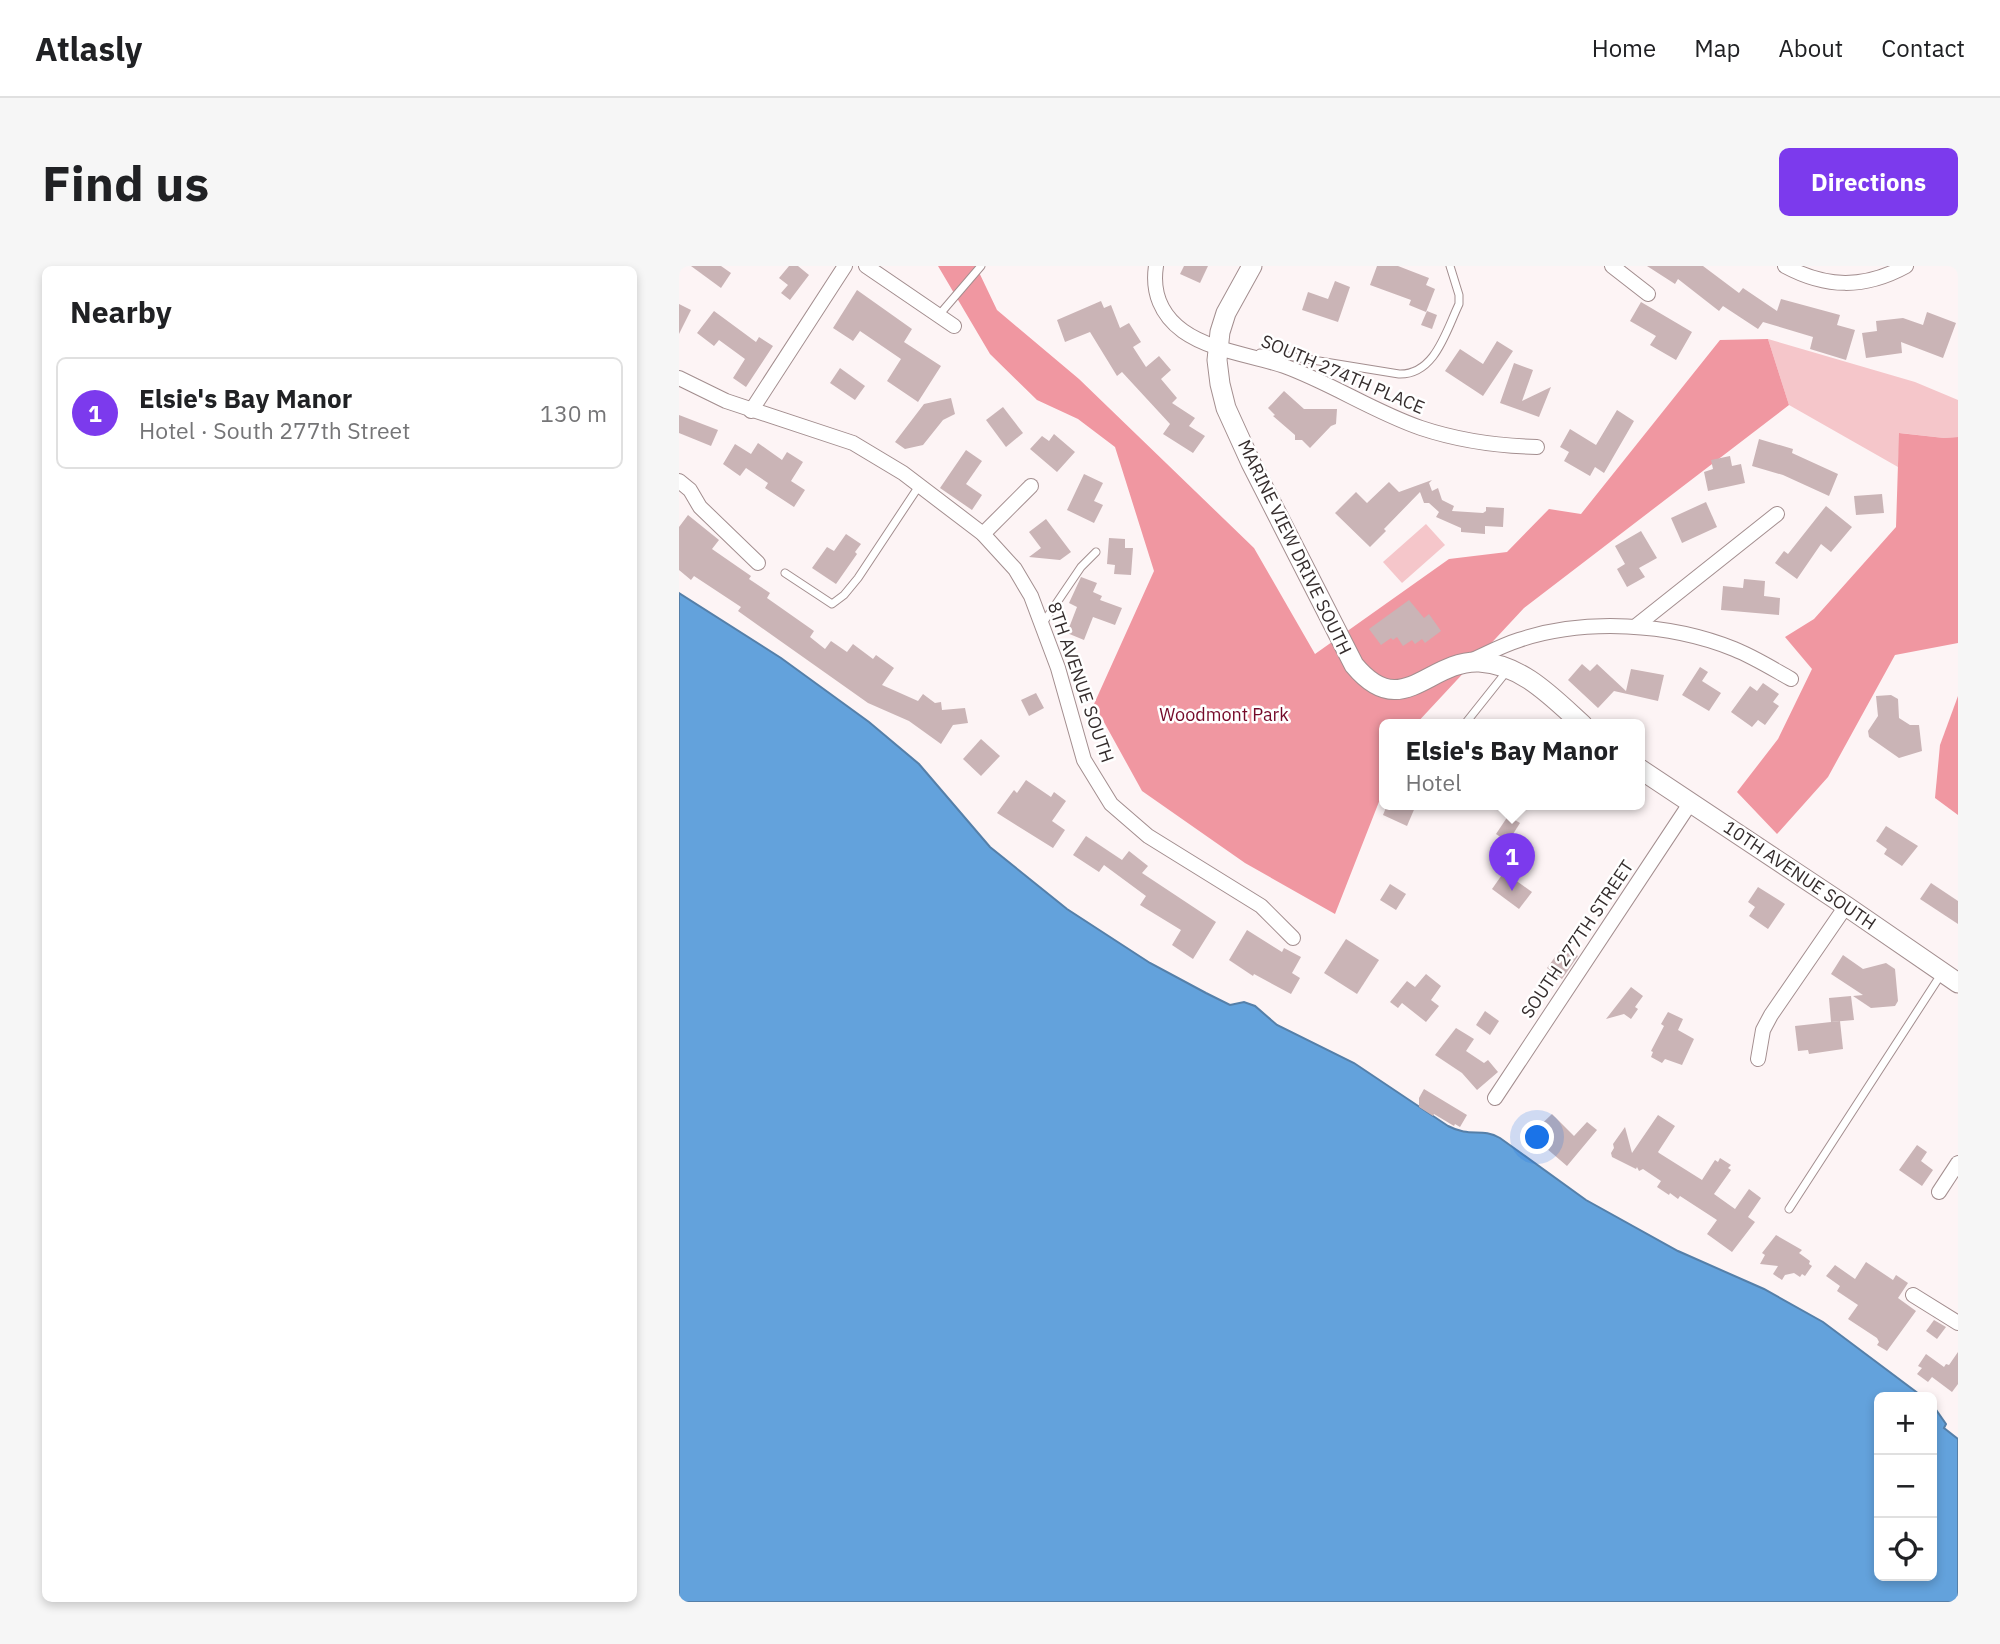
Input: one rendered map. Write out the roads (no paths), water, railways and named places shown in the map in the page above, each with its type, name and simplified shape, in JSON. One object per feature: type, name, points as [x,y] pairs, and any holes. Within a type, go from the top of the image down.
[{"type":"main road","name":"MARINE VIEW DRIVE SOUTH","points":[[1252,266],[1226,313],[1218,346],[1220,384],[1226,408],[1251,463],[1354,665],[1373,685],[1396,690],[1415,685],[1462,664]]},
{"type":"main road","points":[[1462,664],[1477,662],[1509,668],[1540,687],[1576,719]]},
{"type":"main road","name":"10TH AVENUE SOUTH","points":[[1645,772],[1950,978]]},
{"type":"street","points":[[751,411],[845,266]]},
{"type":"street","points":[[866,266],[954,326]]},
{"type":"street","name":"SOUTH 274TH PLACE","points":[[1156,266],[1153,280],[1160,305],[1170,319],[1194,337],[1286,367],[1421,428],[1497,445],[1537,447]]},
{"type":"street","points":[[1612,266],[1648,294]]},
{"type":"street","points":[[1785,266],[1819,281],[1836,284],[1883,276],[1906,266]]},
{"type":"street","name":"8TH AVENUE SOUTH","points":[[679,377],[751,411],[853,443],[919,485],[983,534],[1023,581],[1043,623],[1084,760],[1111,804],[1148,836],[1261,906],[1293,938]]},
{"type":"street","points":[[679,481],[690,490],[700,507],[758,563]]},
{"type":"street","points":[[983,534],[1031,486]]},
{"type":"street","points":[[1636,626],[1777,514]]},
{"type":"street","name":"MARINE VIEW DRIVE SOUTH","points":[[1462,664],[1519,640],[1543,634],[1588,628],[1636,626],[1673,631],[1712,641],[1737,650],[1791,679]]},
{"type":"street","name":"SOUTH 277TH STREET","points":[[1495,1098],[1691,802]]},
{"type":"street","points":[[1758,1059],[1763,1030],[1771,1015],[1846,906]]},
{"type":"street","points":[[1938,1192],[1958,1163]]},
{"type":"street","points":[[1913,1295],[1958,1323]]},
{"type":"lane","points":[[939,316],[981,266]]},
{"type":"lane","points":[[1238,352],[1282,355],[1399,374],[1415,372],[1429,363],[1459,304],[1450,266]]},
{"type":"lane","points":[[785,573],[832,604],[844,595],[858,578],[919,485]]},
{"type":"lane","points":[[1043,623],[1081,567],[1096,552]]},
{"type":"lane","points":[[1469,719],[1509,668]]},
{"type":"lane","points":[[1789,1209],[1950,978]]},
{"type":"water","points":[[679,593],[781,658],[869,722],[919,764],[990,847],[1067,909],[1150,963],[1230,1005],[1244,1002],[1255,1006],[1277,1025],[1354,1063],[1456,1130],[1487,1133],[1500,1138],[1586,1200],[1678,1251],[1764,1289],[1823,1322],[1916,1392],[1874,1392],[1874,1581],[1937,1581],[1937,1411],[1946,1424],[1944,1428],[1958,1439],[1958,1602],[679,1602]]},
{"type":"place","name":"Elsie's Bay Manor","points":[[1512,891]]},
{"type":"park label","name":"Woodmont Park","points":[[1224,714]]}]
